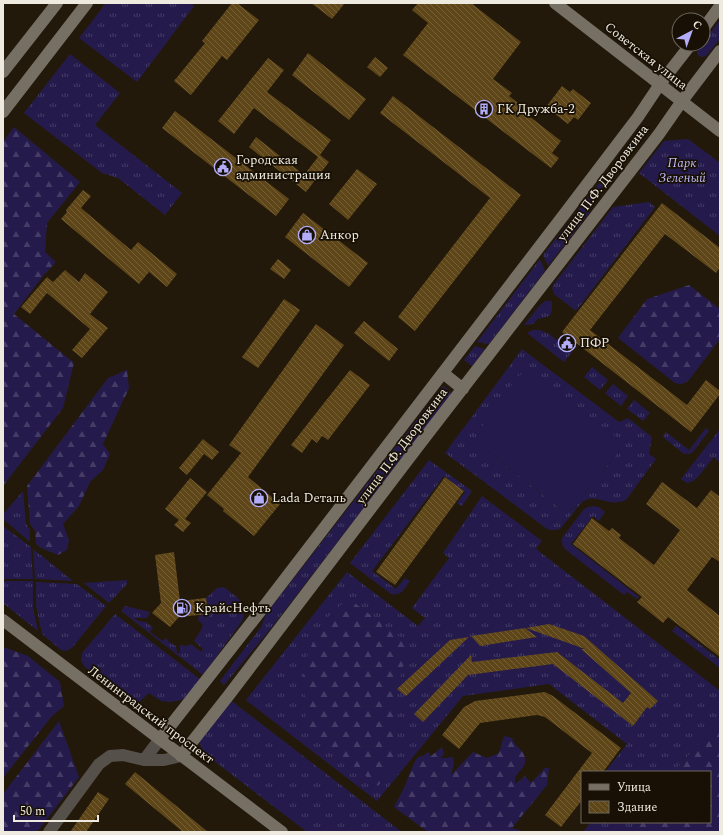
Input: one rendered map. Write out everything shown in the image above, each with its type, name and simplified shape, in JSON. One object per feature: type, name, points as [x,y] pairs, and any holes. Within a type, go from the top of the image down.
[{"type":"street","points":[[3,72],[57,3]]},
{"type":"street","points":[[3,112],[87,3]]},
{"type":"street","name":"Советская улица","points":[[555,3],[720,131]]},
{"type":"street","points":[[711,18],[720,6]]},
{"type":"street","name":"улица П.Ф. Дворовкина","points":[[181,756],[659,134],[720,51]]},
{"type":"street","name":"улица П.Ф. Дворовкина","points":[[144,760],[443,373],[638,117],[660,84],[685,52]]},
{"type":"street","name":"улица П.Ф. Дворовкина","points":[[443,373],[463,389]]},
{"type":"street","name":"Ленинградский проспект","points":[[3,620],[282,832]]},
{"type":"street","points":[[49,832],[99,764],[110,756],[123,755],[144,760],[164,760],[181,756]]},
{"type":"green space","points":[[106,3],[191,3],[194,6],[137,82],[79,38]]},
{"type":"green space","points":[[720,20],[720,39],[711,50],[711,32]]},
{"type":"green space","points":[[709,52],[706,56],[702,57],[697,53]]},
{"type":"green space","points":[[70,54],[120,93],[95,125],[182,193],[165,215],[118,178],[102,173],[24,113]]},
{"type":"green space","points":[[14,127],[80,182],[47,223],[45,252],[56,262],[43,276],[14,314],[74,363],[63,408],[3,486],[3,142]]},
{"type":"green space","points":[[637,135],[638,140],[593,199],[589,213],[548,266],[543,255]]},
{"type":"green space","name":"Парк Зеленый","points":[[688,139],[720,163],[720,236],[639,173],[664,141]]},
{"type":"green space","points":[[649,202],[655,207],[576,311],[554,294],[552,288],[554,284],[613,207]]},
{"type":"green space","points":[[540,259],[545,271],[489,344],[477,342]]},
{"type":"green space","points":[[689,285],[720,309],[720,339],[689,380],[679,384],[675,383],[618,338],[647,299]]},
{"type":"green space","points":[[545,301],[552,301],[550,316],[538,319],[533,324],[524,325],[540,305]]},
{"type":"green space","points":[[533,330],[540,330],[549,334],[572,352],[564,362],[527,333]]},
{"type":"green space","points":[[475,346],[485,349],[472,366],[464,360]]},
{"type":"green space","points":[[522,349],[619,422],[628,418],[652,437],[649,454],[656,459],[626,500],[620,502],[610,502],[596,499],[586,500],[582,502],[560,529],[552,530],[547,529],[445,453]],"holes":[[[478,432],[619,451],[574,508],[570,511],[558,507],[480,445],[477,438]]]},
{"type":"green space","points":[[592,367],[608,380],[600,390],[584,377]]},
{"type":"green space","points":[[127,370],[129,388],[103,444],[110,454],[103,470],[90,482],[79,506],[63,524],[69,540],[67,550],[58,555],[41,548],[36,544],[35,531],[30,524],[27,486],[108,378]]},
{"type":"green space","points":[[525,372],[531,373],[615,436],[620,443],[619,451],[574,508],[567,512],[558,507],[480,445],[477,438],[478,432],[518,376]]},
{"type":"green space","points":[[613,384],[628,396],[621,406],[605,393]]},
{"type":"green space","points":[[443,386],[452,393],[272,627],[224,685],[220,681],[261,627],[266,614]]},
{"type":"green space","points":[[634,400],[650,413],[643,421],[627,409]]},
{"type":"green space","points":[[706,428],[709,431],[692,453],[684,454],[663,437],[666,432],[689,450]]},
{"type":"green space","points":[[720,429],[720,463],[714,457],[693,481],[687,483],[681,479]]},
{"type":"green space","points":[[429,460],[472,491],[462,506],[457,503],[465,492],[444,476],[372,571],[396,589],[405,578],[410,581],[400,593],[391,594],[350,563]]},
{"type":"green space","points":[[23,491],[26,524],[30,530],[30,542],[3,519],[4,513]]},
{"type":"green space","points":[[482,496],[542,541],[536,549],[720,691],[720,729],[710,731],[675,771],[606,771],[627,744],[549,684],[463,696],[377,801],[246,700],[347,572],[418,626],[425,618],[412,608],[449,558],[443,553]]},
{"type":"green space","points":[[594,506],[599,507],[605,512],[599,521],[593,516],[571,544],[639,597],[637,599],[627,592],[624,595],[565,549],[562,545],[562,538],[584,509]]},
{"type":"green space","points":[[3,526],[31,547],[33,579],[3,579]]},
{"type":"green space","points":[[33,549],[73,581],[35,579]]},
{"type":"green space","points":[[127,580],[127,584],[109,603],[84,583]]},
{"type":"green space","points":[[3,581],[33,581],[33,607],[38,631],[3,603]]},
{"type":"green space","points":[[36,582],[77,584],[106,606],[72,648],[66,651],[61,650],[42,634],[36,606]]},
{"type":"green space","points":[[224,587],[243,605],[244,615],[242,621],[203,675],[121,611],[125,606],[150,612],[147,618],[134,618],[138,621],[146,622],[153,628],[150,632],[163,641],[166,638],[169,642],[176,646],[177,653],[180,653],[180,645],[186,646],[191,644],[201,652],[203,649],[194,641],[203,625],[198,620],[199,615],[208,613],[206,598],[217,588]]},
{"type":"green space","points":[[348,598],[409,644],[397,689],[394,766],[378,786],[306,727],[303,666],[313,642],[326,619]]},
{"type":"green space","points":[[115,614],[200,679],[184,699],[169,702],[161,701],[149,693],[137,704],[131,703],[85,667],[81,661],[82,653]]},
{"type":"green space","points":[[676,626],[720,660],[720,668],[672,631]]},
{"type":"green space","points":[[3,648],[28,656],[60,682],[64,706],[52,716],[3,778]]},
{"type":"green space","points":[[229,699],[402,832],[307,832],[205,754],[199,741]]},
{"type":"green space","points":[[59,721],[79,777],[37,832],[3,832],[3,794]]},
{"type":"green space","points":[[720,729],[720,832],[632,832],[638,823],[711,823],[711,771],[675,771],[710,731]]},
{"type":"green space","points":[[504,736],[512,738],[525,756],[524,765],[516,775],[515,784],[525,776],[531,783],[545,768],[549,768],[547,785],[512,828],[523,832],[428,832],[394,807],[418,757],[423,756],[428,752],[431,756],[442,747],[444,754],[440,758],[453,757],[454,763],[451,775],[473,752],[487,758],[499,753]]},
{"type":"green space","points":[[590,823],[638,823],[632,832],[583,832]]},
{"type":"building","points":[[232,3],[237,3],[259,20],[227,60],[222,56],[191,95],[174,81],[205,43],[202,41]]},
{"type":"building","points":[[311,3],[345,3],[332,19]]},
{"type":"building","points":[[418,3],[471,3],[521,42],[493,79],[512,93],[509,96],[523,107],[520,109],[561,141],[552,153],[559,158],[551,168],[403,55],[428,23],[412,10]]},
{"type":"building","points":[[308,53],[366,99],[349,120],[292,75]]},
{"type":"building","points":[[375,57],[388,68],[380,77],[367,67]]},
{"type":"building","points":[[268,58],[284,70],[267,92],[331,140],[320,155],[329,162],[306,192],[249,147],[256,137],[304,175],[318,157],[254,108],[234,134],[218,121]]},
{"type":"building","points":[[562,86],[570,92],[573,89],[591,103],[578,120],[574,117],[568,124],[546,107]]},
{"type":"building","points":[[393,96],[521,195],[415,331],[398,317],[490,198],[380,113]]},
{"type":"building","points":[[175,111],[289,199],[276,216],[162,128]]},
{"type":"building","points":[[357,169],[377,184],[348,220],[329,204]]},
{"type":"building","points":[[83,190],[91,196],[81,208],[131,250],[138,242],[177,274],[167,287],[149,272],[139,284],[61,219],[67,212],[66,210]]},
{"type":"building","points":[[662,203],[720,248],[720,267],[716,273],[665,234],[590,330],[687,405],[706,380],[720,391],[720,394],[691,432],[562,332]]},
{"type":"building","points":[[303,213],[368,263],[349,287],[285,237]]},
{"type":"building","points":[[278,259],[291,270],[284,279],[270,269]]},
{"type":"building","points":[[65,270],[79,282],[85,273],[108,292],[90,314],[108,328],[82,358],[72,350],[90,329],[47,293],[30,314],[21,307],[47,277],[53,282]]},
{"type":"building","points":[[284,299],[300,310],[258,368],[242,357]]},
{"type":"building","points":[[364,321],[398,349],[389,361],[354,333]]},
{"type":"building","points":[[316,324],[344,345],[248,477],[280,504],[254,536],[223,511],[224,509],[207,495],[241,453],[229,445]]},
{"type":"building","points":[[350,370],[370,385],[328,440],[322,436],[317,443],[312,439],[302,453],[291,445]]},
{"type":"building","points":[[203,439],[219,452],[212,460],[204,454],[187,475],[179,468]]},
{"type":"building","points":[[445,477],[464,491],[395,585],[376,572]]},
{"type":"building","points":[[190,478],[207,492],[185,519],[191,523],[183,532],[174,525],[179,520],[165,509]]},
{"type":"building","points":[[662,482],[697,508],[711,490],[720,497],[720,562],[712,557],[687,590],[720,616],[720,657],[668,617],[663,623],[637,602],[642,597],[573,544],[592,518],[609,531],[612,528],[621,535],[619,538],[654,565],[680,530],[646,504]]},
{"type":"building","points":[[174,552],[180,601],[206,598],[208,614],[179,617],[170,627],[152,613],[161,603],[155,555]]},
{"type":"building","points":[[549,624],[584,636],[658,701],[650,709],[647,707],[633,726],[553,664],[468,675],[423,722],[414,714],[471,655],[472,662],[557,652],[623,703],[631,693],[581,649],[585,649],[526,628]]},
{"type":"building","points":[[525,628],[537,637],[480,646],[471,636]]},
{"type":"building","points":[[469,637],[406,696],[397,689],[450,640]]},
{"type":"building","points":[[545,692],[553,696],[621,748],[604,771],[581,771],[581,801],[561,827],[545,815],[592,753],[545,717],[537,715],[480,723],[459,749],[442,735],[464,707],[475,701]]},
{"type":"building","points":[[135,772],[208,832],[183,832],[125,784]]},
{"type":"building","points":[[98,792],[109,799],[86,832],[70,832]]},
{"type":"place","name":"ГК Дружба-2","points":[[484,109]]},
{"type":"place","name":"Городская администрация","points":[[223,167]]},
{"type":"place","name":"Анкор","points":[[307,235]]},
{"type":"place","name":"ПФР","points":[[567,343]]},
{"type":"place","name":"Lada Dеталь","points":[[259,498]]},
{"type":"place","name":"КрайсНефть","points":[[182,608]]}]
